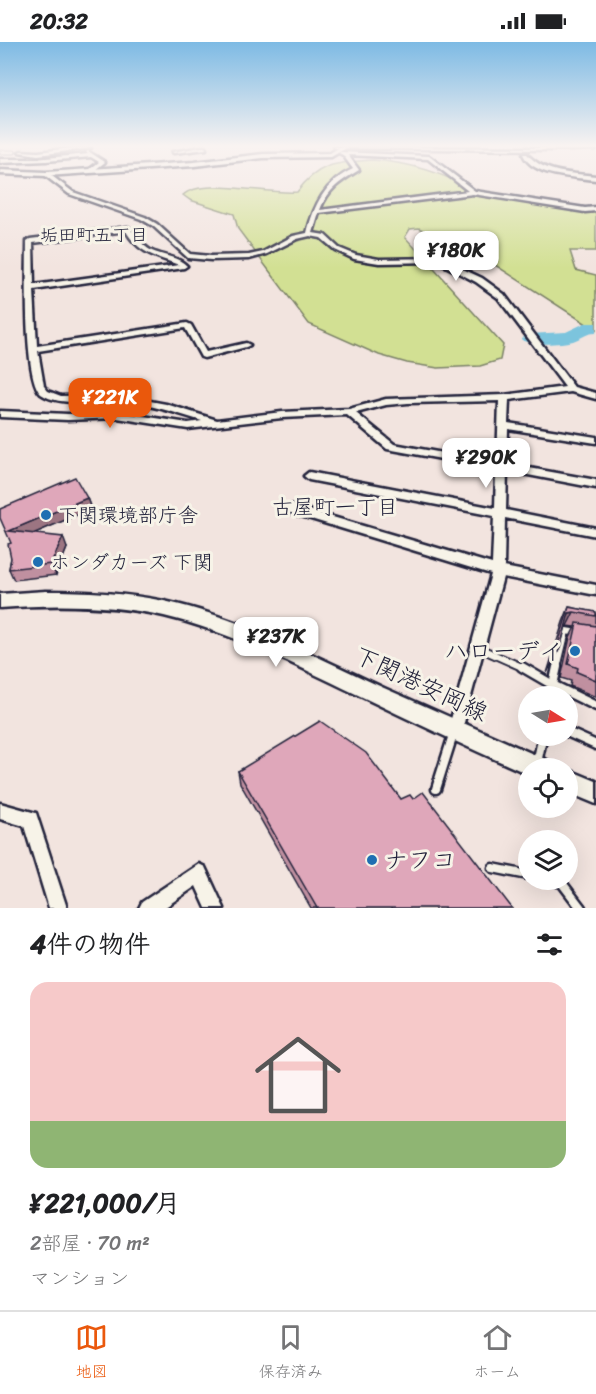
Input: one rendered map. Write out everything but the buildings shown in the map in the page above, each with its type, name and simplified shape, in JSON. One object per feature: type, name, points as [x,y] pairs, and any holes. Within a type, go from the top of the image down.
[{"type":"street","points":[[64,187],[71,193],[128,211],[150,222],[188,256],[249,257],[264,253],[295,237],[310,234],[323,236],[337,249],[354,257],[379,261],[439,260],[479,280],[501,296],[572,389]]},
{"type":"street","points":[[310,234],[315,212],[330,187]]},
{"type":"street","points":[[467,187],[473,192]]},
{"type":"street","points":[[315,212],[473,192],[585,210],[596,209]]},
{"type":"street","points":[[117,230],[150,222]]},
{"type":"street","points":[[31,288],[184,266],[142,250],[134,242],[128,229],[30,241],[31,288],[34,349],[39,387],[48,396],[122,398],[218,423]]},
{"type":"street","points":[[34,349],[187,325],[204,355],[246,345]]},
{"type":"street","points":[[0,414],[68,417],[117,415],[188,426],[282,415],[349,412],[386,402],[408,400],[504,398],[572,389],[596,396]]},
{"type":"street","points":[[455,730],[498,571],[498,513],[503,467],[504,398]]},
{"type":"street","points":[[349,412],[391,447],[596,484]]},
{"type":"street","points":[[504,425],[596,440]]},
{"type":"street","points":[[309,476],[596,532]]},
{"type":"street","points":[[292,509],[498,571],[596,590]]},
{"type":"street","name":"下関港安岡線","points":[[0,601],[58,599],[108,602],[185,614],[260,640],[518,758]]},
{"type":"street","points":[[578,785],[596,794]]},
{"type":"street","points":[[0,811],[30,819],[58,908]]},
{"type":"street","points":[[148,908],[199,873],[215,908]]},
{"type":"lane","points":[[554,685],[566,631],[586,634]]},
{"type":"lane","points":[[477,647],[514,662],[596,706]]},
{"type":"lane","points":[[436,789],[455,730]]},
{"type":"lane","points":[[578,737],[596,745]]},
{"type":"lane","points":[[493,868],[518,873]]},
{"type":"lane","points":[[568,890],[582,908]]},
{"type":"green space","points":[[203,187],[297,192],[301,187],[468,187],[489,194],[566,205],[596,212],[596,251],[570,251],[576,270],[596,275],[596,330],[492,263],[419,228],[410,229],[405,237],[503,345],[500,360],[480,366],[438,368],[407,363],[379,355],[309,324],[238,229],[234,214],[190,200],[183,195]]},
{"type":"waterway","points":[[529,339],[570,337],[585,328],[596,328]]},
{"type":"place","name":"下関環境部庁舎","points":[[46,515]]},
{"type":"place","name":"ホンダカーズ 下関","points":[[38,562]]},
{"type":"place","name":"ハローデイ","points":[[575,651]]},
{"type":"place","name":"ナフコ","points":[[372,860]]},
{"type":"district","name":"垢田町五丁目","points":[[94,235]]},
{"type":"district","name":"古屋町一丁目","points":[[335,507]]}]
